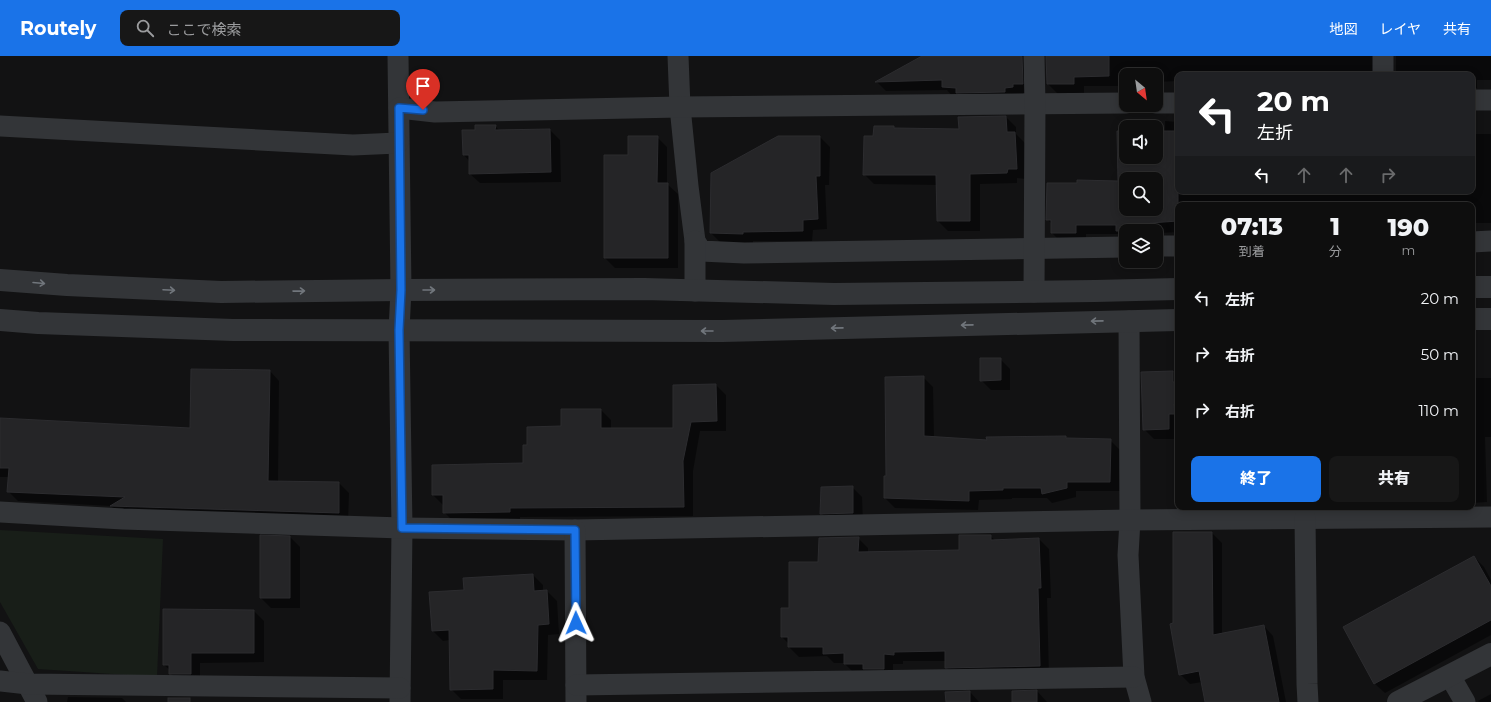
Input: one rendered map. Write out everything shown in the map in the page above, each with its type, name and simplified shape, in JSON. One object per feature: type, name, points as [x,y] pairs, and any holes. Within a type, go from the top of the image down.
[{"type":"street","points":[[0,681],[32,693],[400,695],[402,528],[399,330],[401,290],[398,56]]},
{"type":"street","points":[[678,56],[680,107],[695,241],[695,290]]},
{"type":"street","points":[[1034,56],[1034,292]]},
{"type":"street","points":[[1383,56],[1383,72]]},
{"type":"street","points":[[1475,100],[1491,100]]},
{"type":"street","points":[[399,108],[435,112],[680,107],[1119,103]]},
{"type":"street","points":[[1163,103],[1175,103]]},
{"type":"street","points":[[0,126],[353,145],[398,143]]},
{"type":"street","points":[[695,241],[701,251],[744,253],[1119,247]]},
{"type":"street","points":[[1475,242],[1491,241]]},
{"type":"street","points":[[1163,246],[1175,246]]},
{"type":"street","points":[[0,280],[67,285],[221,292],[401,290],[695,290],[834,294],[1175,289]]},
{"type":"street","points":[[1475,287],[1491,287]]},
{"type":"street","points":[[1475,319],[1491,319]]},
{"type":"street","points":[[0,320],[38,324],[233,330],[722,331],[1175,320]]},
{"type":"street","points":[[1129,321],[1130,520],[1128,555],[1134,677],[1141,702]]},
{"type":"street","points":[[0,512],[123,519],[402,528],[575,530],[1130,520],[1491,517]]},
{"type":"street","points":[[1305,518],[1308,702]]},
{"type":"street","points":[[575,530],[576,693],[1134,677]]},
{"type":"street","points":[[0,632],[32,693]]},
{"type":"street","points":[[1398,702],[1491,654]]},
{"type":"street","points":[[1450,676],[1464,702]]},
{"type":"shaded area","points":[[0,530],[163,539],[157,677],[38,669],[0,602]]},
{"type":"building","points":[[922,56],[1022,56],[1023,84],[1013,84],[1013,87],[1005,88],[1005,92],[956,93],[956,88],[942,87],[942,80],[875,82]]},
{"type":"building","points":[[1046,56],[1109,56],[1109,76],[1074,77],[1074,84],[1047,84]]},
{"type":"building","points":[[1006,116],[1007,132],[1015,132],[1017,169],[1008,169],[1007,173],[970,174],[970,221],[937,221],[936,175],[863,175],[864,136],[873,136],[874,126],[894,126],[894,128],[959,129],[958,117]]},
{"type":"building","points":[[475,125],[496,125],[495,130],[550,129],[551,172],[469,174],[469,155],[463,155],[462,130],[475,130]]},
{"type":"building","points":[[1117,131],[1119,131],[1119,164],[1163,164],[1163,131],[1175,131],[1175,194],[1178,194],[1178,202],[1175,202],[1175,221],[1150,224],[1119,224],[1119,231],[1116,231],[1116,225],[1076,225],[1076,233],[1051,233],[1051,220],[1046,220],[1047,183],[1077,183],[1077,180],[1118,181]]},
{"type":"building","points":[[628,136],[658,136],[657,183],[668,183],[668,258],[604,258],[604,155],[628,155]]},
{"type":"building","points":[[778,136],[820,136],[820,176],[816,176],[818,219],[803,220],[803,231],[743,232],[743,234],[710,233],[711,173]]},
{"type":"building","points":[[980,358],[1001,358],[1001,380],[980,381]]},
{"type":"building","points":[[191,369],[270,370],[268,481],[339,482],[339,513],[110,506],[125,497],[7,492],[9,468],[0,468],[0,418],[190,428]]},
{"type":"building","points":[[1173,371],[1173,382],[1175,382],[1175,414],[1169,414],[1169,429],[1143,430],[1141,372]]},
{"type":"building","points":[[924,376],[924,436],[987,440],[986,437],[1066,436],[1066,438],[1111,439],[1110,482],[1067,482],[1067,488],[1042,494],[1041,488],[1003,488],[1003,490],[969,491],[969,501],[884,498],[884,476],[886,476],[885,377]]},
{"type":"building","points":[[716,384],[717,421],[691,422],[683,461],[684,507],[510,508],[510,512],[443,513],[443,495],[432,495],[432,465],[523,463],[523,445],[527,445],[527,427],[561,426],[561,409],[601,409],[601,428],[673,428],[673,385]]},
{"type":"building","points":[[853,486],[853,513],[820,514],[821,487]]},
{"type":"building","points":[[1173,532],[1212,532],[1213,635],[1264,625],[1279,702],[1205,702],[1199,671],[1179,675],[1170,624],[1173,623]]},
{"type":"building","points":[[260,535],[290,536],[290,598],[260,598]]},
{"type":"building","points":[[959,535],[991,535],[991,540],[1039,538],[1041,588],[1038,588],[1040,666],[945,668],[945,651],[894,652],[894,655],[884,654],[884,669],[863,669],[863,664],[844,664],[844,653],[823,654],[823,647],[788,647],[788,637],[781,637],[781,608],[789,608],[789,562],[818,562],[819,538],[859,537],[858,552],[959,550]]},
{"type":"building","points":[[1474,556],[1491,586],[1491,620],[1374,684],[1343,627]]},
{"type":"building","points":[[533,574],[534,591],[547,590],[549,624],[538,625],[537,671],[493,670],[493,689],[450,690],[449,630],[432,631],[429,592],[464,590],[463,578]]},
{"type":"building","points":[[163,609],[254,610],[254,653],[191,653],[191,674],[169,674],[169,665],[163,665]]},
{"type":"building","points":[[1037,690],[1037,702],[1012,702],[1012,691]]},
{"type":"building","points":[[970,691],[970,702],[946,702],[945,692]]},
{"type":"building","points":[[168,698],[190,698],[190,702],[168,702]]},
{"type":"route","points":[[423,110],[399,108],[398,143],[401,290],[399,330],[402,528],[575,530],[576,623]]}]
